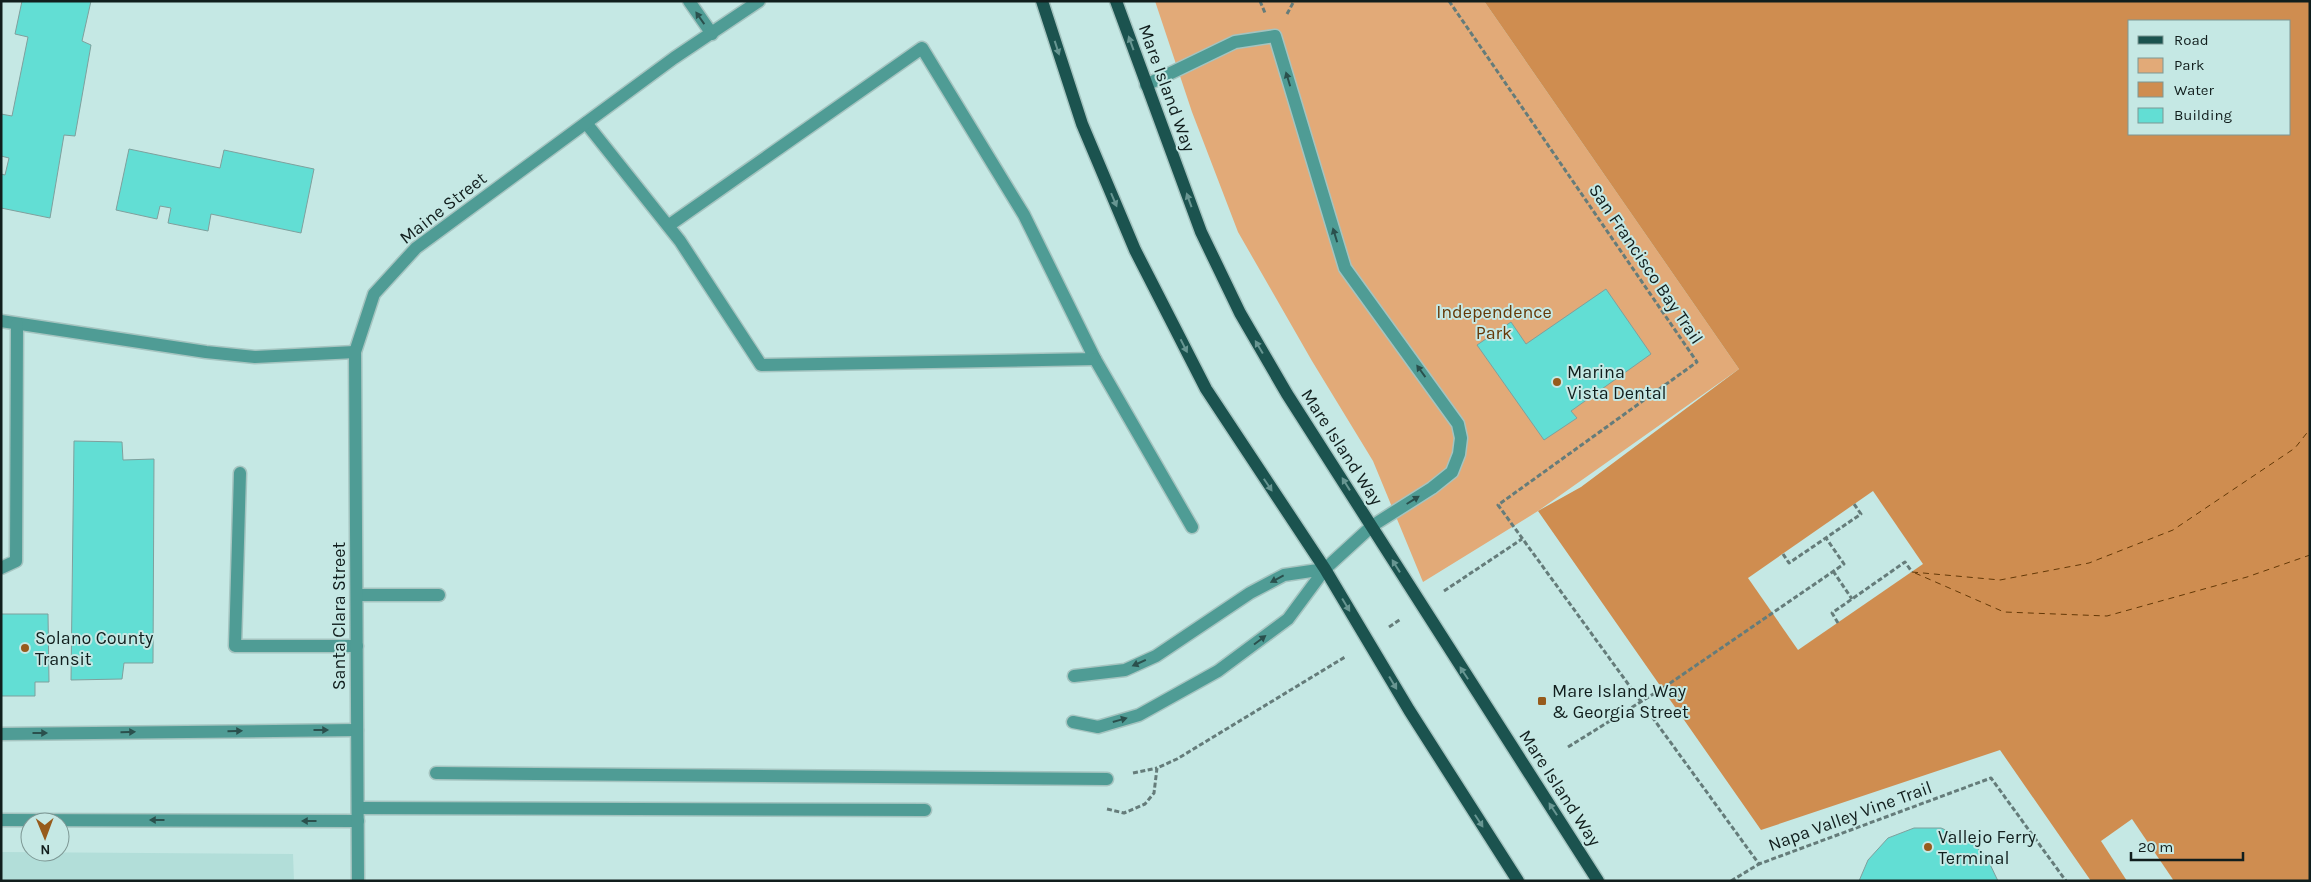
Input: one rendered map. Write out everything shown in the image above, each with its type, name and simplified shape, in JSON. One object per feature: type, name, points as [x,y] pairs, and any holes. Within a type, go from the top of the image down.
[{"type":"main road","points":[[1042,1],[1082,124],[1135,250],[1206,389],[1325,569],[1409,710],[1518,881]]},
{"type":"main road","name":"Mare Island Way","points":[[1116,1],[1201,232],[1240,313],[1288,394],[1421,606],[1598,881]]},
{"type":"street","points":[[688,1],[712,34]]},
{"type":"street","name":"Maine Street","points":[[355,352],[374,294],[416,248],[674,58],[759,1]]},
{"type":"street","points":[[1073,722],[1098,726],[1139,715],[1218,671],[1288,618],[1325,569],[1372,526],[1432,488],[1452,472],[1459,454],[1461,438],[1458,424],[1345,268],[1275,36],[1235,42],[1146,85]]},
{"type":"street","points":[[668,226],[922,48],[1024,215],[1095,359],[1192,528]]},
{"type":"street","points":[[586,123],[668,226],[761,365],[1095,359]]},
{"type":"street","points":[[1,321],[206,352],[255,357],[355,352]]},
{"type":"street","points":[[1,568],[16,560],[17,324]]},
{"type":"street","name":"Santa Clara Street","points":[[355,352],[358,881]]},
{"type":"street","points":[[240,473],[235,646],[357,646]]},
{"type":"street","points":[[1074,676],[1125,670],[1156,656],[1250,593],[1284,575],[1325,569]]},
{"type":"street","points":[[357,595],[439,594]]},
{"type":"street","points":[[1,734],[357,730]]},
{"type":"street","points":[[436,772],[1106,779]]},
{"type":"street","points":[[1,820],[925,810]]},
{"type":"path","name":"San Francisco Bay Trail","points":[[1449,1],[1697,362],[1498,505],[1642,701]]},
{"type":"path","points":[[1782,554],[1789,563],[1861,514],[1854,504]]},
{"type":"path","points":[[1568,747],[1663,688],[1844,564],[1826,538]]},
{"type":"path","points":[[1446,589],[1522,539]]},
{"type":"path","points":[[1838,623],[1832,613],[1852,599],[1906,562],[1912,572]]},
{"type":"path","points":[[1833,571],[1852,599]]},
{"type":"path","points":[[1368,641],[1421,606]]},
{"type":"path","points":[[1106,809],[1124,813],[1145,804],[1154,793],[1157,768],[1177,759],[1345,657]]},
{"type":"path","name":"Napa Valley Vine Trail","points":[[1642,701],[1759,864],[1992,778],[2066,881]]},
{"type":"path","points":[[1731,881],[1759,864]]},
{"type":"shaded area","points":[[1,852],[20,852],[20,862],[70,862],[70,852],[293,854],[294,881],[1,881]]},
{"type":"green space","name":"Independence Park","points":[[1155,1],[1484,1],[1739,369],[1538,511],[1423,582],[1373,461],[1312,361],[1238,232],[1192,112]]},
{"type":"water","points":[[1484,1],[2310,1],[2310,881],[2091,881],[2000,750],[1761,830],[1538,511],[1581,487],[1739,369]]},
{"type":"pier","points":[[1873,491],[1923,564],[1798,650],[1748,578]]},
{"type":"pier","points":[[2132,819],[2174,881],[2127,881],[2101,841]]},
{"type":"building","points":[[22,1],[91,1],[82,41],[91,45],[75,136],[64,135],[50,218],[1,208],[1,174],[5,175],[9,158],[1,156],[1,114],[12,116],[28,37],[15,34]]},
{"type":"building","points":[[129,149],[220,168],[224,150],[314,169],[301,233],[211,214],[208,231],[168,223],[171,208],[160,206],[157,219],[116,210]]},
{"type":"building","name":"Marina Vista Dental","points":[[1606,289],[1651,354],[1571,411],[1577,418],[1544,440],[1477,345],[1511,322],[1526,344]]},
{"type":"building","points":[[74,441],[122,442],[123,460],[154,459],[153,663],[124,663],[122,679],[71,680]]},
{"type":"building","name":"Solano County Transit","points":[[1,614],[48,614],[49,682],[35,682],[35,696],[1,696]]},
{"type":"building","name":"Vallejo Ferry Terminal","points":[[1914,828],[1941,828],[1967,839],[1986,856],[1998,881],[1859,881],[1868,860],[1888,838]]},
{"type":"ferry route","points":[[1912,572],[2000,580],[2089,563],[2173,530],[2295,448],[2310,429]]},
{"type":"ferry route","points":[[1915,573],[2004,612],[2107,616],[2247,577],[2310,555]]},
{"type":"place","name":"Marina Vista Dental","points":[[1557,382]]},
{"type":"place","name":"Solano County Transit","points":[[25,648]]},
{"type":"place","name":"Mare Island Way & Georgia Street","points":[[1542,701]]},
{"type":"place","name":"Vallejo Ferry Terminal","points":[[1928,847]]}]
